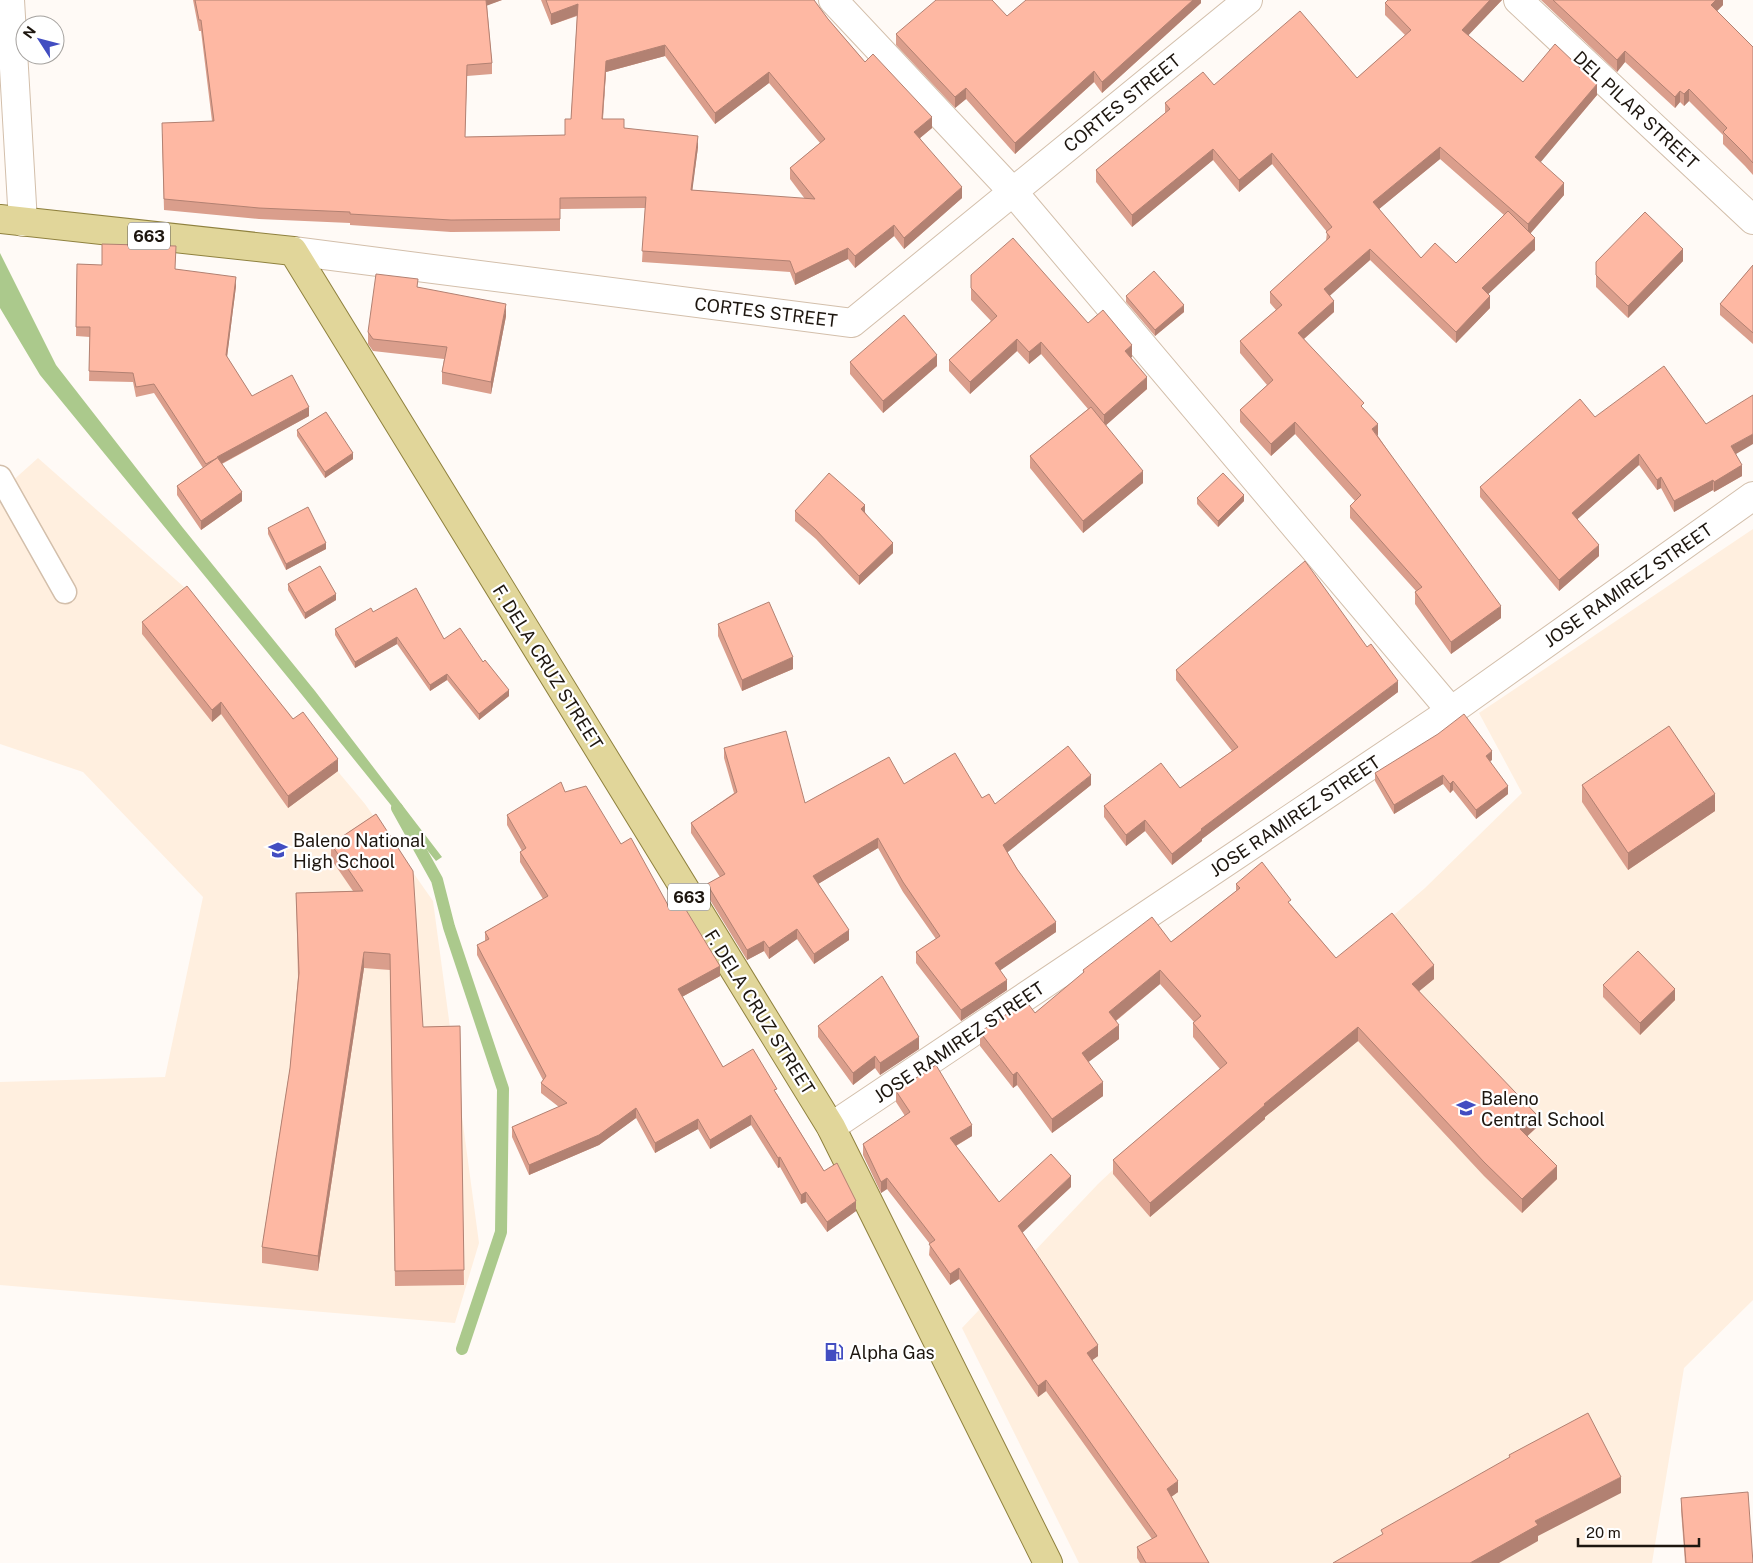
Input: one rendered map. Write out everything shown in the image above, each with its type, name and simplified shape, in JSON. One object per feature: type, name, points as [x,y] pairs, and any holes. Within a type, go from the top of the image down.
[{"type":"main road","name":"663","points":[[9,221],[293,251]]},
{"type":"main road","name":"F. DELA CRUZ STREET","points":[[293,251],[831,1128],[1048,1563]]},
{"type":"street","points":[[9,221],[10,0]]},
{"type":"street","points":[[833,0],[1014,193],[1451,711]]},
{"type":"street","name":"CORTES STREET","points":[[293,251],[852,323],[1014,193],[1248,0]]},
{"type":"street","name":"DEL PILAR STREET","points":[[1518,0],[1753,220]]},
{"type":"street","name":"JOSE RAMIREZ STREET","points":[[831,1128],[1451,711],[1753,496]]},
{"type":"lane","points":[[0,476],[65,592]]},
{"type":"shaded area","points":[[0,253],[56,365],[183,528],[315,691],[442,857],[436,861],[40,375],[0,308]]},
{"type":"shaded area","name":"Baleno National High School","points":[[38,458],[184,587],[365,804],[433,901],[479,1243],[455,1323],[0,1285],[0,1082],[165,1077],[203,897],[83,772],[0,744],[0,492]]},
{"type":"shaded area","name":"Baleno Central School","points":[[1753,529],[1753,1300],[1684,1368],[1652,1563],[1079,1563],[962,1328],[1098,1184],[1259,1032],[1425,888],[1522,793],[1479,713]]},
{"type":"building","points":[[195,0],[486,0],[492,63],[467,65],[465,137],[565,135],[565,119],[571,119],[578,4],[551,14],[546,0],[814,0],[865,62],[873,54],[932,117],[914,132],[962,187],[904,238],[894,225],[855,256],[848,248],[795,274],[790,261],[642,251],[646,197],[560,198],[560,219],[451,220],[350,214],[350,212],[259,208],[164,199],[162,123],[214,121],[201,20],[199,20]],"holes":[[[665,45],[715,113],[769,72],[825,139],[790,168],[815,199],[691,190],[698,136],[624,128],[624,119],[602,119],[606,61]]]},
{"type":"building","points":[[936,0],[992,0],[1007,16],[1026,0],[1193,0],[1102,82],[1094,71],[1015,143],[966,88],[955,97],[896,34]]},
{"type":"building","points":[[1388,0],[1490,0],[1462,30],[1523,82],[1555,44],[1597,84],[1535,157],[1564,183],[1528,224],[1440,147],[1373,202],[1421,258],[1435,243],[1456,263],[1508,211],[1535,238],[1482,288],[1490,296],[1456,332],[1370,249],[1324,289],[1334,301],[1298,333],[1364,403],[1361,406],[1378,424],[1372,429],[1501,606],[1451,642],[1415,592],[1422,587],[1350,506],[1361,495],[1295,422],[1271,444],[1240,410],[1273,380],[1240,341],[1282,305],[1270,292],[1330,237],[1326,232],[1332,227],[1272,153],[1239,180],[1213,149],[1132,215],[1096,170],[1170,109],[1165,103],[1203,72],[1214,85],[1300,11],[1357,78],[1411,30],[1385,3]]},
{"type":"building","points":[[1553,0],[1716,0],[1711,5],[1753,47],[1753,163],[1723,132],[1727,128],[1689,89],[1684,94],[1680,91],[1675,97],[1625,51],[1617,60]]},
{"type":"building","points":[[1645,212],[1683,249],[1628,306],[1596,275],[1596,262]]},
{"type":"building","points":[[1013,238],[1088,323],[1103,310],[1132,345],[1125,351],[1147,377],[1104,415],[1041,342],[1029,352],[1017,339],[970,382],[949,360],[997,316],[971,288],[971,275]]},
{"type":"building","points":[[102,244],[176,246],[175,269],[236,277],[226,355],[252,396],[292,375],[309,407],[217,457],[242,492],[201,521],[177,486],[217,458],[206,464],[154,384],[136,387],[133,373],[89,371],[90,327],[76,327],[77,264],[102,265]]},
{"type":"building","points":[[1753,265],[1753,333],[1720,304]]},
{"type":"building","points":[[1154,271],[1184,305],[1155,330],[1126,296]]},
{"type":"building","points":[[376,274],[418,279],[417,287],[506,304],[491,382],[442,372],[447,347],[373,339],[368,332]]},
{"type":"building","points":[[904,315],[937,355],[883,401],[850,362]]},
{"type":"building","points":[[1664,366],[1706,424],[1753,395],[1753,434],[1731,446],[1742,465],[1714,482],[1713,480],[1674,501],[1661,477],[1657,480],[1639,454],[1572,513],[1599,545],[1559,580],[1480,487],[1580,399],[1595,417]]},
{"type":"building","points":[[1091,407],[1143,471],[1083,521],[1030,456]]},
{"type":"building","points":[[326,412],[353,453],[325,472],[297,430]]},
{"type":"building","points":[[829,473],[865,505],[861,509],[893,543],[859,576],[816,530],[795,511]]},
{"type":"building","points":[[1223,473],[1244,495],[1218,521],[1197,498]]},
{"type":"building","points":[[308,507],[326,543],[286,564],[268,528]]},
{"type":"building","points":[[1305,561],[1367,647],[1371,644],[1398,681],[1201,829],[1172,854],[1145,820],[1126,835],[1104,806],[1161,763],[1180,788],[1238,747],[1176,670]]},
{"type":"building","points":[[320,566],[336,594],[305,613],[288,584]]},
{"type":"building","points":[[187,586],[293,719],[303,712],[338,759],[288,796],[221,702],[212,710],[142,622]]},
{"type":"building","points":[[416,588],[444,639],[460,628],[483,662],[485,660],[509,690],[479,714],[447,674],[430,685],[397,637],[355,662],[335,629],[371,608],[373,612]]},
{"type":"building","points":[[769,602],[793,657],[742,680],[718,624]]},
{"type":"building","points":[[1464,714],[1492,751],[1486,756],[1508,786],[1476,810],[1453,781],[1450,784],[1443,775],[1394,805],[1375,773],[1438,734]]},
{"type":"building","points":[[1669,726],[1715,794],[1628,853],[1582,785]]},
{"type":"building","points":[[786,731],[805,803],[889,757],[904,784],[955,753],[982,798],[989,794],[995,804],[1068,746],[1091,775],[1003,845],[1017,869],[1056,922],[995,963],[1007,980],[961,1010],[916,952],[940,936],[903,882],[878,838],[813,876],[849,930],[814,954],[797,929],[769,948],[764,941],[747,950],[707,884],[725,874],[691,823],[737,792],[724,748]]},
{"type":"building","points":[[561,782],[565,792],[586,786],[621,844],[631,838],[669,907],[680,900],[720,966],[678,989],[723,1067],[753,1049],[777,1089],[774,1090],[824,1171],[837,1163],[856,1201],[827,1222],[806,1192],[801,1195],[780,1157],[778,1158],[751,1115],[710,1140],[698,1119],[655,1143],[636,1108],[599,1135],[529,1165],[512,1127],[567,1103],[541,1083],[546,1076],[477,945],[489,939],[485,932],[548,896],[520,852],[526,848],[507,815]]},
{"type":"building","points":[[376,814],[413,871],[423,1027],[460,1026],[464,1270],[395,1271],[390,954],[364,952],[318,1256],[262,1247],[290,1068],[299,973],[296,893],[363,891],[331,844]]},
{"type":"building","points":[[1262,862],[1291,900],[1288,902],[1336,958],[1392,913],[1434,965],[1412,984],[1536,1114],[1520,1129],[1557,1166],[1522,1199],[1484,1162],[1358,1027],[1264,1104],[1150,1203],[1113,1160],[1227,1063],[1193,1023],[1201,1016],[1160,970],[1109,1012],[1119,1025],[1082,1053],[1103,1082],[1052,1119],[1017,1072],[1013,1075],[980,1032],[1026,1001],[1035,1013],[1084,972],[1083,970],[1152,917],[1171,942],[1240,888],[1236,884]]},
{"type":"building","points":[[1638,951],[1675,989],[1640,1023],[1603,985]]},
{"type":"building","points":[[882,976],[919,1037],[880,1063],[875,1056],[853,1073],[818,1026]]},
{"type":"building","points":[[936,1065],[972,1125],[950,1138],[999,1202],[1051,1154],[1071,1176],[1018,1226],[1098,1345],[1087,1353],[1178,1481],[1167,1489],[1209,1563],[1146,1563],[1137,1547],[1157,1536],[1046,1380],[1038,1386],[959,1268],[950,1274],[929,1244],[935,1240],[887,1178],[881,1182],[863,1144],[910,1112],[896,1091]]},
{"type":"building","points":[[1588,1413],[1621,1477],[1535,1521],[1538,1525],[1470,1563],[1333,1563],[1383,1534],[1381,1530],[1510,1457],[1509,1455]]},
{"type":"building","points":[[1748,1492],[1753,1563],[1686,1563],[1681,1498]]},
{"type":"waterway","points":[[397,808],[437,880],[449,927],[503,1089],[501,1232],[462,1349]]},
{"type":"place","name":"Baleno National High School","points":[[278,850]]},
{"type":"place","name":"Baleno Central School","points":[[1466,1108]]},
{"type":"place","name":"Alpha Gas","points":[[834,1352]]}]
